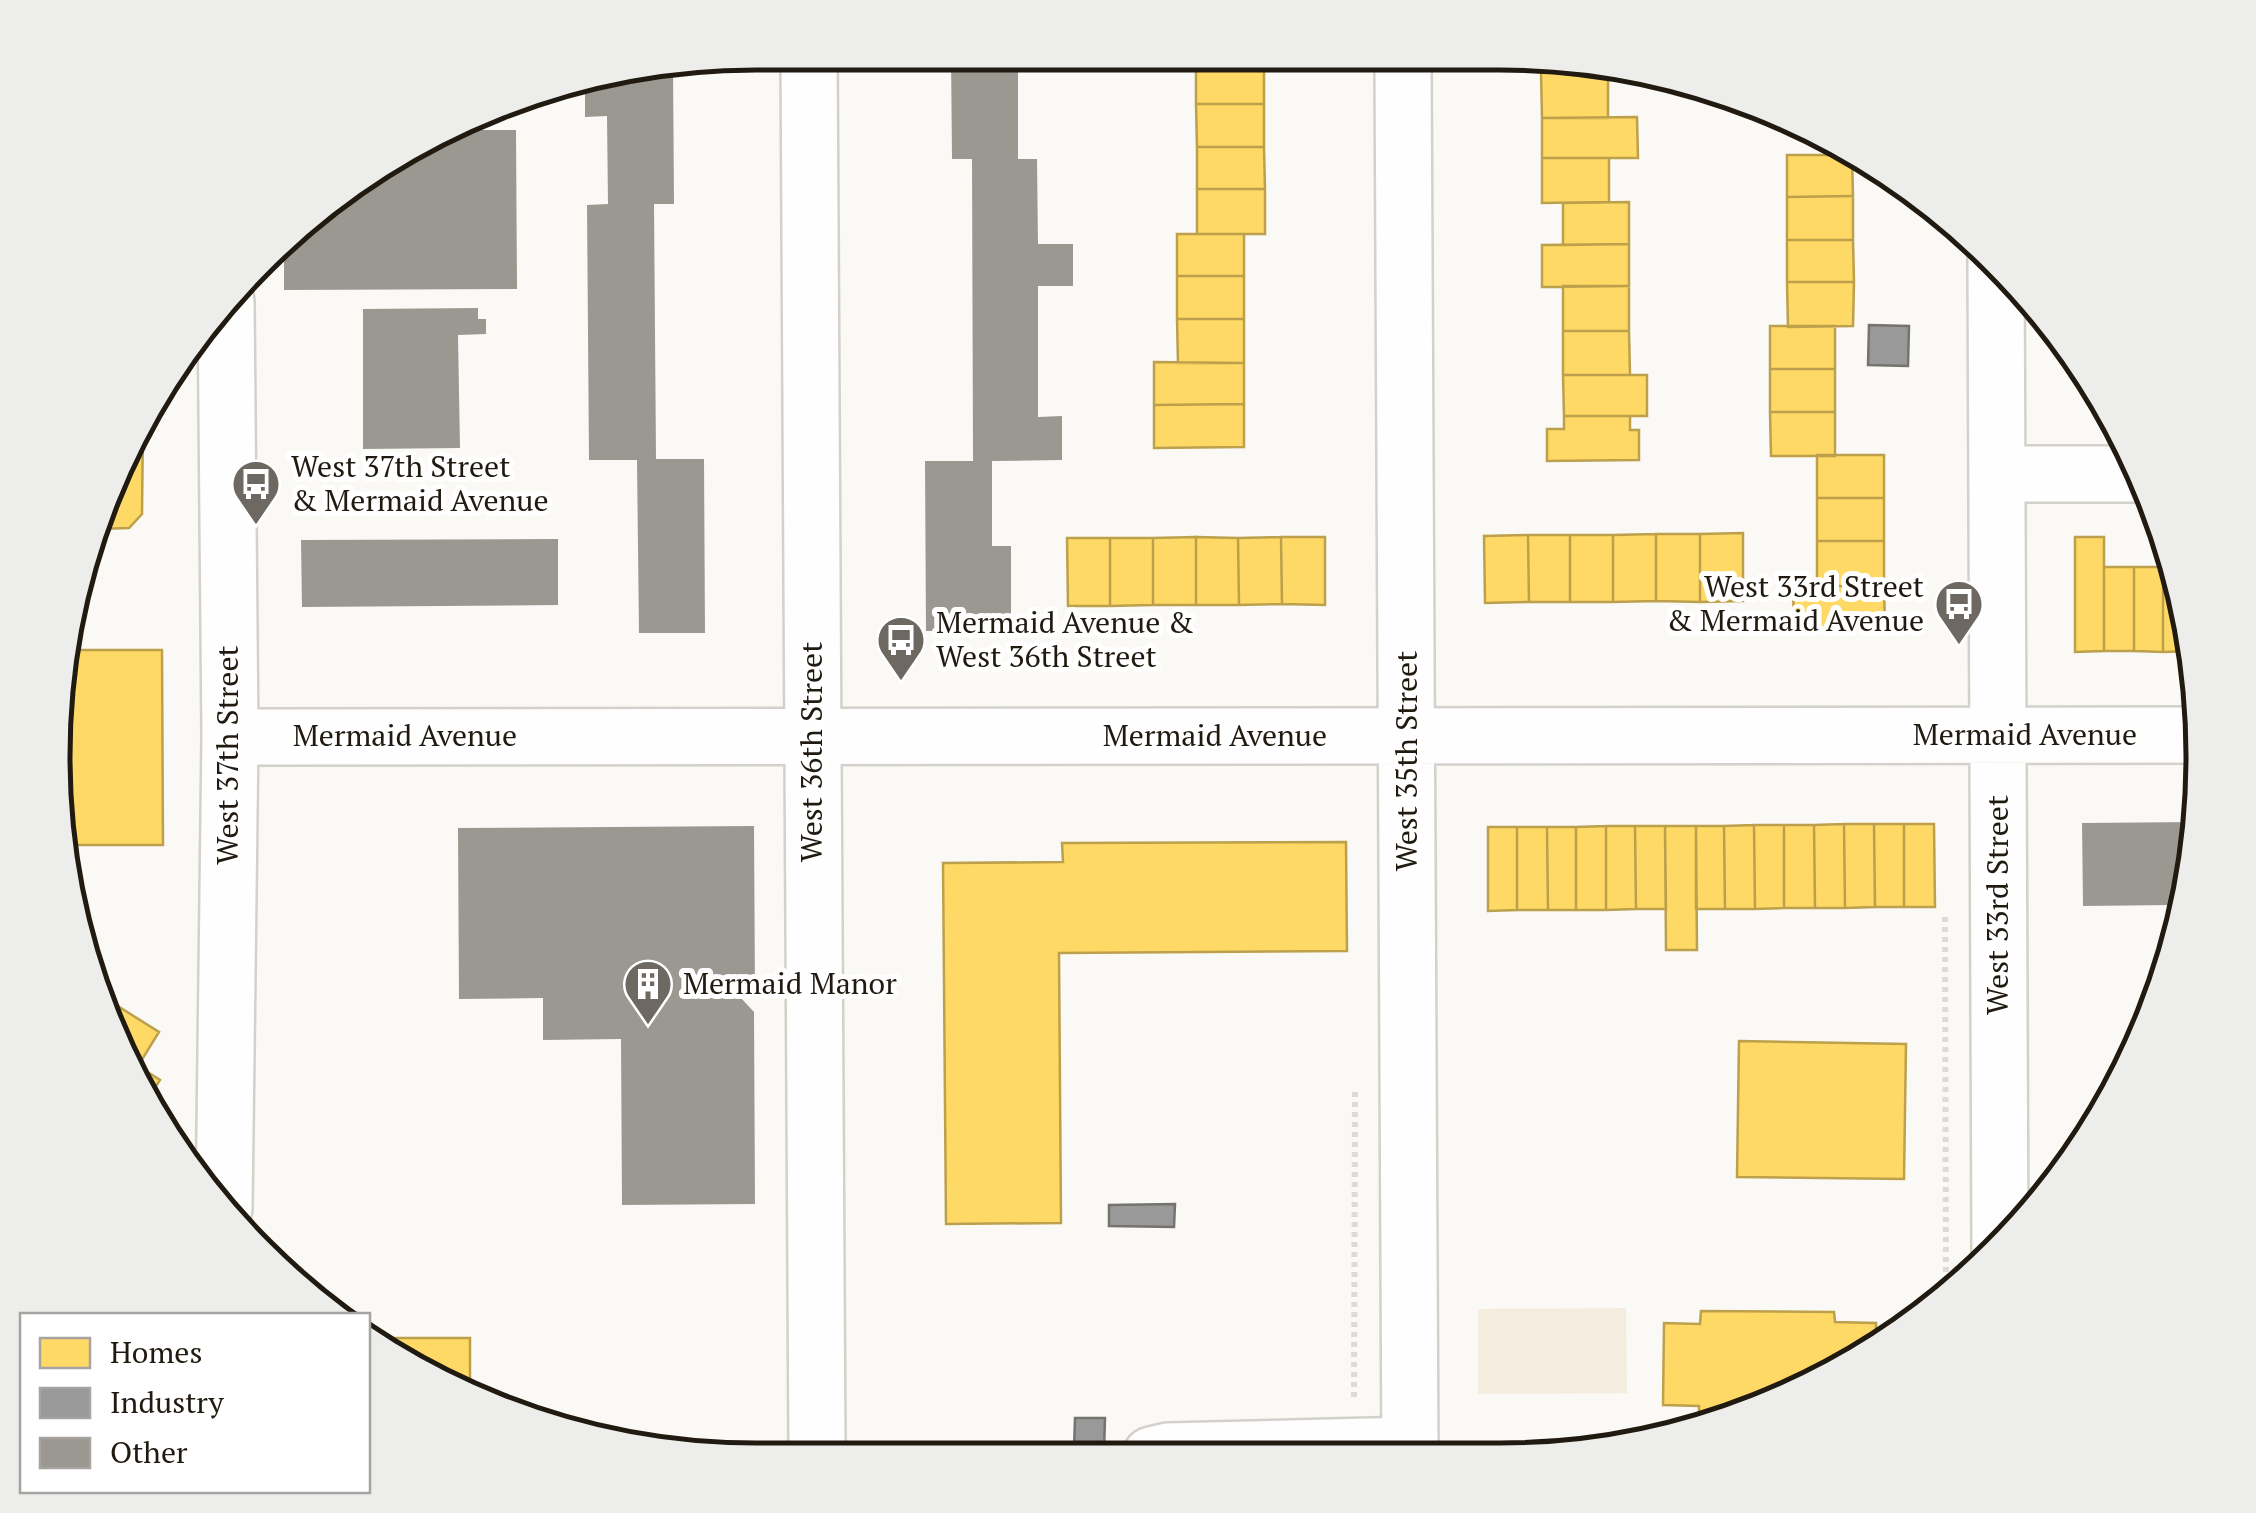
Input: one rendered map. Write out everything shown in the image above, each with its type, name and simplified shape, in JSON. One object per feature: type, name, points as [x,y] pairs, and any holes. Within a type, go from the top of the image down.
[{"type":"street","name":"West 36th Street","points":[[809,70],[817,1443]]},
{"type":"street","name":"West 35th Street","points":[[1403,70],[1410,1443]]},
{"type":"street","name":"West 33rd Street","points":[[1996,283],[2000,1226]]},
{"type":"street","name":"West 37th Street","points":[[224,1189],[230,736],[226,321]]},
{"type":"street","points":[[1997,474],[2125,474]]},
{"type":"street","name":"Mermaid Avenue","points":[[230,736],[2186,734]]},
{"type":"path","points":[[1945,908],[1946,1278]]},
{"type":"path","points":[[1354,1443],[1355,1073]]},
{"type":"shaded area","points":[[1626,1308],[1627,1393],[1478,1394],[1478,1309]]},
{"type":"building: Homes","points":[[1196,70],[1264,70],[1264,104],[1196,104]]},
{"type":"building: Homes","points":[[1541,72],[1608,79],[1608,118],[1542,118]]},
{"type":"building: Homes","points":[[1196,104],[1264,104],[1264,147],[1197,147]]},
{"type":"building: Homes","points":[[1637,117],[1638,158],[1542,158],[1542,118]]},
{"type":"building: Homes","points":[[1197,147],[1264,147],[1265,189],[1197,189]]},
{"type":"building: Homes","points":[[1787,155],[1830,155],[1852,168],[1853,196],[1787,197]]},
{"type":"building: Homes","points":[[1542,158],[1609,158],[1609,202],[1542,203]]},
{"type":"building: Homes","points":[[1197,189],[1265,189],[1265,234],[1197,234]]},
{"type":"building: Homes","points":[[1853,196],[1853,240],[1787,240],[1787,197]]},
{"type":"building: Homes","points":[[1629,202],[1629,244],[1563,245],[1563,203]]},
{"type":"building: Homes","points":[[1177,234],[1244,234],[1244,276],[1177,276]]},
{"type":"building: Homes","points":[[1787,240],[1853,240],[1854,282],[1787,282]]},
{"type":"building: Homes","points":[[1629,244],[1629,286],[1542,287],[1542,245]]},
{"type":"building: Homes","points":[[1177,276],[1244,276],[1244,319],[1177,319]]},
{"type":"building: Homes","points":[[1787,282],[1854,282],[1853,326],[1788,327]]},
{"type":"building: Homes","points":[[1563,286],[1629,286],[1629,331],[1563,331]]},
{"type":"building: Homes","points":[[1177,319],[1244,319],[1244,363],[1178,363]]},
{"type":"building: Homes","points":[[1770,326],[1835,326],[1835,369],[1770,369]]},
{"type":"building: Homes","points":[[1563,331],[1629,331],[1630,375],[1563,375]]},
{"type":"building: Homes","points":[[1154,362],[1244,363],[1244,404],[1154,405]]},
{"type":"building: Homes","points":[[1770,369],[1835,369],[1835,412],[1770,412]]},
{"type":"building: Homes","points":[[1563,375],[1647,375],[1647,416],[1564,416]]},
{"type":"building: Homes","points":[[1244,404],[1244,447],[1154,448],[1154,405]]},
{"type":"building: Homes","points":[[1770,412],[1835,412],[1835,456],[1771,456]]},
{"type":"building: Homes","points":[[1564,416],[1630,416],[1630,430],[1639,430],[1639,460],[1547,461],[1547,429],[1564,429]]},
{"type":"building: Homes","points":[[143,450],[142,514],[129,528],[109,529]]},
{"type":"building: Homes","points":[[1817,455],[1884,455],[1884,498],[1817,498]]},
{"type":"building: Homes","points":[[1817,498],[1884,498],[1884,541],[1817,541]]},
{"type":"building: Homes","points":[[1743,533],[1743,601],[1700,602],[1700,534]]},
{"type":"building: Homes","points":[[1656,534],[1700,534],[1700,602],[1656,601]]},
{"type":"building: Homes","points":[[1656,534],[1656,601],[1613,602],[1613,535]]},
{"type":"building: Homes","points":[[1528,535],[1570,535],[1570,602],[1529,602]]},
{"type":"building: Homes","points":[[1528,535],[1529,602],[1485,603],[1484,536]]},
{"type":"building: Homes","points":[[1570,535],[1613,535],[1613,602],[1570,602]]},
{"type":"building: Homes","points":[[1196,537],[1238,538],[1239,605],[1196,605]]},
{"type":"building: Homes","points":[[1196,537],[1196,605],[1153,605],[1153,538]]},
{"type":"building: Homes","points":[[1281,537],[1325,537],[1325,605],[1282,604]]},
{"type":"building: Homes","points":[[1281,537],[1282,604],[1239,605],[1238,538]]},
{"type":"building: Homes","points":[[2075,537],[2104,537],[2104,651],[2075,652]]},
{"type":"building: Homes","points":[[1067,538],[1110,538],[1110,606],[1068,606]]},
{"type":"building: Homes","points":[[1110,538],[1153,538],[1153,605],[1110,606]]},
{"type":"building: Homes","points":[[1817,541],[1884,541],[1884,586],[1817,586]]},
{"type":"building: Homes","points":[[2104,567],[2134,567],[2134,651],[2104,651]]},
{"type":"building: Homes","points":[[2134,567],[2159,567],[2163,579],[2163,652],[2134,651]]},
{"type":"building: Homes","points":[[2163,579],[2178,652],[2163,652]]},
{"type":"building: Homes","points":[[1793,586],[1884,586],[1885,627],[1794,627]]},
{"type":"building: Homes","points":[[79,650],[162,650],[163,845],[76,845],[70,756]]},
{"type":"building: Homes","points":[[1844,824],[1874,824],[1875,907],[1845,908]]},
{"type":"building: Homes","points":[[1844,824],[1845,908],[1815,908],[1814,825]]},
{"type":"building: Homes","points":[[1874,824],[1904,824],[1904,907],[1875,907]]},
{"type":"building: Homes","points":[[1904,824],[1934,824],[1935,907],[1904,907]]},
{"type":"building: Homes","points":[[1754,825],[1784,825],[1784,908],[1755,909]]},
{"type":"building: Homes","points":[[1754,825],[1755,909],[1725,909],[1724,826]]},
{"type":"building: Homes","points":[[1784,825],[1814,825],[1815,908],[1784,908]]},
{"type":"building: Homes","points":[[1606,826],[1635,826],[1636,909],[1606,910]]},
{"type":"building: Homes","points":[[1606,826],[1606,910],[1576,910],[1576,827]]},
{"type":"building: Homes","points":[[1635,826],[1665,826],[1666,909],[1636,909]]},
{"type":"building: Homes","points":[[1665,826],[1696,826],[1697,950],[1666,950]]},
{"type":"building: Homes","points":[[1696,826],[1724,826],[1725,909],[1696,909]]},
{"type":"building: Homes","points":[[1488,827],[1517,827],[1517,910],[1488,911]]},
{"type":"building: Homes","points":[[1517,827],[1547,827],[1548,910],[1517,910]]},
{"type":"building: Homes","points":[[1547,827],[1576,827],[1576,910],[1548,910]]},
{"type":"building: Homes","points":[[1346,842],[1347,951],[1059,953],[1061,1223],[946,1224],[943,863],[1063,862],[1062,843]]},
{"type":"building: Homes","points":[[117,1005],[159,1032],[141,1061]]},
{"type":"building: Homes","points":[[1739,1041],[1906,1044],[1904,1179],[1737,1177]]},
{"type":"building: Homes","points":[[147,1072],[160,1080],[155,1087]]},
{"type":"building: Homes","points":[[1701,1311],[1834,1312],[1835,1322],[1876,1323],[1876,1330],[1803,1372],[1720,1407],[1699,1413],[1699,1406],[1663,1405],[1664,1323],[1700,1324]]},
{"type":"building: Homes","points":[[392,1338],[470,1338],[470,1380]]},
{"type":"building: Industry","points":[[1869,325],[1909,326],[1908,366],[1868,365]]},
{"type":"building: Industry","points":[[1175,1204],[1174,1227],[1109,1226],[1109,1205]]},
{"type":"building: Industry","points":[[1075,1418],[1105,1418],[1104,1443],[1074,1443]]},
{"type":"building: Other","points":[[951,70],[1018,70],[1018,159],[1037,159],[1038,244],[1073,244],[1073,286],[1038,286],[1038,417],[1062,416],[1062,460],[992,461],[992,546],[1011,546],[1011,631],[926,631],[925,461],[973,461],[972,159],[952,159]]},
{"type":"building: Other","points":[[673,75],[674,204],[654,204],[656,459],[704,459],[705,633],[639,633],[637,460],[589,460],[587,205],[608,204],[607,116],[585,117],[585,92]]},
{"type":"building: Other","points":[[477,130],[516,130],[517,289],[284,290],[284,259],[375,186]]},
{"type":"building: Other","points":[[478,308],[478,319],[486,319],[486,334],[458,335],[460,448],[363,449],[363,309]]},
{"type":"building: Other","points":[[558,539],[558,605],[302,607],[301,540]]},
{"type":"building: Other","points":[[2183,822],[2170,905],[2083,906],[2082,823]]},
{"type":"building: Other","name":"Mermaid Manor","points":[[754,826],[755,998],[741,998],[754,1012],[755,1204],[622,1205],[621,1039],[543,1040],[543,998],[459,999],[458,828]]},
{"type":"place","name":"West 37th Street & Mermaid Avenue","points":[[256,526]]},
{"type":"place","name":"West 33rd Street & Mermaid Avenue","points":[[1959,646]]},
{"type":"place","name":"Mermaid Avenue & West 36th Street","points":[[901,682]]},
{"type":"place","name":"Mermaid Manor","points":[[648,1026]]}]
